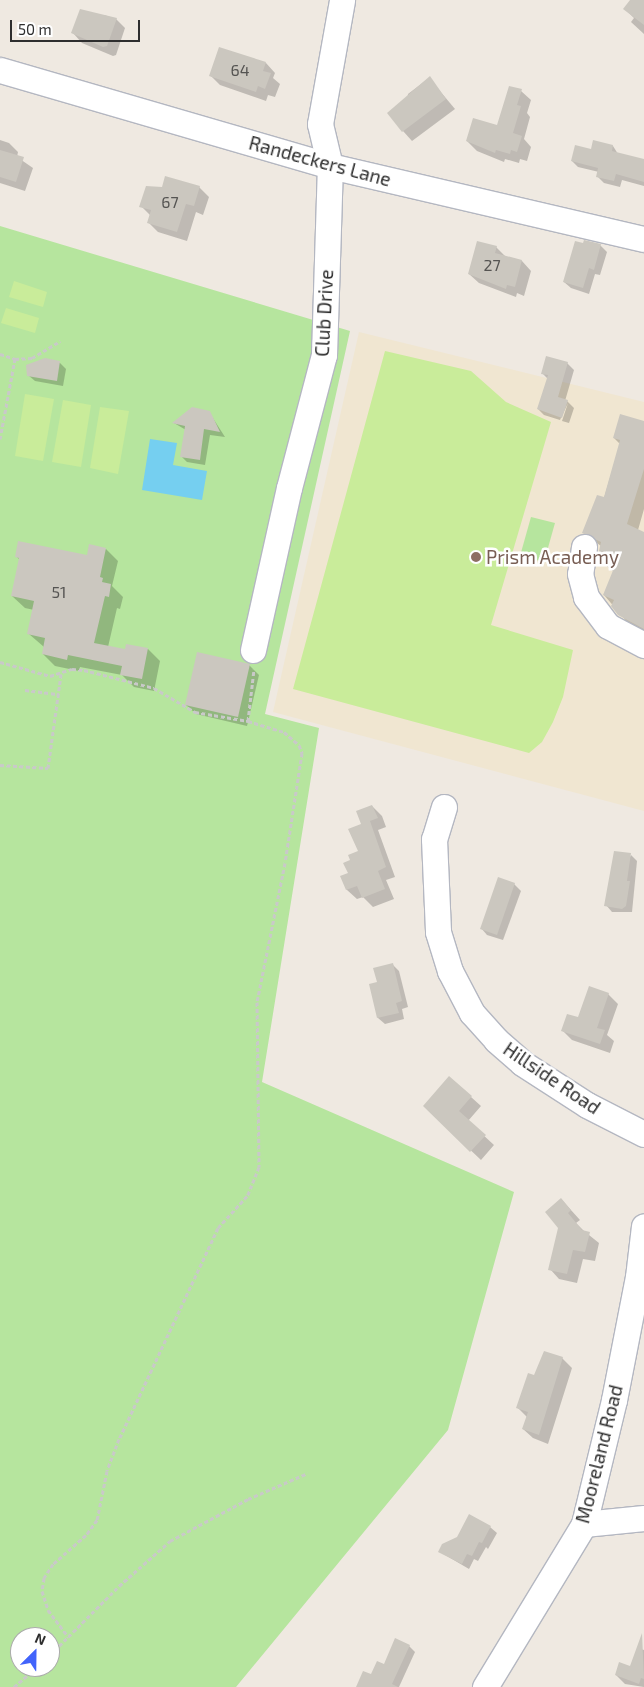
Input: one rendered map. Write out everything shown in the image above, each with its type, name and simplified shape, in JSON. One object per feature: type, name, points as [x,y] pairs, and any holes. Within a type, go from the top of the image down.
[{"type":"street","name":"Club Drive","points":[[253,650],[289,488],[324,355],[330,166],[320,124],[342,0]]},
{"type":"street","name":"Randeckers Lane","points":[[0,70],[330,166],[644,239]]},
{"type":"street","points":[[584,547],[580,574],[586,597],[608,626],[644,645]]},
{"type":"street","name":"Hillside Road","points":[[444,807],[434,839],[438,932],[450,971],[472,1013],[522,1063],[587,1105],[644,1134]]},
{"type":"street","name":"Mooreland Road","points":[[485,1687],[584,1524],[614,1400],[638,1278],[644,1226]]},
{"type":"street","points":[[584,1524],[644,1518]]},
{"type":"path","points":[[0,354],[15,359],[32,358],[60,341]]},
{"type":"path","points":[[0,439],[15,359]]},
{"type":"path","points":[[248,721],[253,650]]},
{"type":"path","points":[[0,662],[41,675],[84,670],[154,688],[181,707],[195,712],[248,721],[284,732],[299,745],[302,754],[285,863],[256,1002],[259,1167],[247,1196],[218,1228],[119,1439],[107,1470],[97,1520],[86,1535],[53,1564],[44,1578],[42,1591],[48,1610],[68,1636]]},
{"type":"path","points":[[0,765],[48,768],[61,674]]},
{"type":"path","points":[[25,690],[59,694]]},
{"type":"path","points":[[60,1644],[119,1586],[170,1540],[241,1503],[308,1473]]},
{"type":"path","points":[[14,1687],[26,1677]]},
{"type":"shaded area","name":"Prism Academy","points":[[359,332],[644,402],[644,811],[273,712]]},
{"type":"green space","points":[[0,226],[350,331],[265,714],[319,728],[262,1082],[514,1192],[448,1430],[236,1687],[0,1687]]},
{"type":"green space","points":[[14,281],[47,292],[43,307],[9,297]]},
{"type":"green space","points":[[6,308],[39,318],[35,333],[1,323]]},
{"type":"green space","points":[[385,351],[471,371],[506,402],[551,422],[491,625],[573,650],[563,697],[553,722],[542,742],[529,753],[293,689]]},
{"type":"green space","points":[[25,394],[54,399],[43,461],[15,456]]},
{"type":"green space","points":[[63,400],[91,405],[81,467],[52,462]]},
{"type":"green space","points":[[100,407],[129,411],[118,474],[90,468]]},
{"type":"green space","points":[[531,517],[555,523],[544,562],[520,556]]},
{"type":"water","points":[[150,439],[177,443],[173,465],[207,471],[202,500],[142,490]]},
{"type":"building","points":[[630,0],[644,0],[644,25],[623,9]]},
{"type":"building","points":[[80,9],[117,18],[107,46],[103,47],[71,33]]},
{"type":"building","points":[[219,47],[266,62],[263,71],[271,73],[265,89],[258,86],[256,92],[209,76]]},
{"type":"building","points":[[430,76],[446,99],[402,132],[387,113]]},
{"type":"building","points":[[509,86],[522,89],[517,105],[521,106],[513,133],[522,136],[517,152],[511,150],[510,154],[496,150],[495,153],[466,141],[473,118],[497,125]]},
{"type":"building","points":[[593,140],[613,145],[612,151],[644,159],[644,182],[616,174],[614,181],[596,177],[598,168],[571,161],[575,145],[591,149]]},
{"type":"building","points":[[0,150],[24,157],[16,182],[0,177]]},
{"type":"building","points":[[165,176],[200,186],[194,206],[186,204],[177,232],[147,223],[151,210],[139,207],[146,186],[162,187]]},
{"type":"building","points":[[584,240],[601,244],[594,270],[589,268],[583,288],[563,282],[575,241],[583,243]]},
{"type":"building","points":[[477,241],[497,246],[495,253],[522,260],[515,287],[507,285],[506,289],[468,274]]},
{"type":"building","points":[[546,356],[568,362],[558,397],[568,400],[562,418],[537,409],[548,375],[541,374]]},
{"type":"building","points":[[45,358],[60,361],[57,381],[27,376],[26,365]]},
{"type":"building","points":[[192,407],[210,411],[220,432],[204,429],[200,460],[180,457],[185,426],[172,423]]},
{"type":"building","points":[[620,414],[644,421],[644,469],[627,524],[644,532],[644,629],[618,615],[611,606],[614,600],[603,595],[614,568],[597,560],[601,542],[582,533],[597,495],[604,497],[620,440],[613,438]]},
{"type":"building","points":[[18,541],[87,555],[89,544],[106,548],[100,577],[103,578],[102,582],[111,584],[109,597],[105,596],[94,643],[125,649],[126,644],[148,648],[142,679],[120,675],[122,666],[68,655],[67,660],[42,654],[45,638],[27,634],[34,601],[11,596],[19,558],[15,557]]},
{"type":"building","points":[[197,652],[250,664],[238,717],[185,705]]},
{"type":"building","points":[[372,805],[378,818],[370,821],[386,867],[378,871],[385,889],[362,898],[357,886],[346,890],[340,876],[348,873],[343,863],[350,860],[348,855],[358,851],[348,829],[361,824],[356,811]]},
{"type":"building","points":[[614,851],[631,853],[627,881],[630,881],[626,906],[622,909],[604,906]]},
{"type":"building","points":[[498,877],[515,883],[497,935],[480,929]]},
{"type":"building","points":[[393,963],[402,1001],[396,1003],[399,1013],[377,1018],[369,984],[377,982],[373,968]]},
{"type":"building","points":[[589,986],[609,993],[597,1028],[605,1030],[600,1044],[561,1031],[567,1014],[578,1017]]},
{"type":"building","points":[[449,1076],[472,1096],[459,1111],[486,1135],[470,1152],[423,1106]]},
{"type":"building","points":[[561,1198],[571,1210],[568,1213],[582,1230],[590,1232],[585,1252],[573,1250],[567,1274],[548,1270],[558,1228],[545,1212]]},
{"type":"building","points":[[544,1351],[563,1357],[539,1435],[522,1429],[528,1412],[516,1408],[528,1373],[534,1375]]},
{"type":"building","points":[[469,1514],[491,1526],[482,1543],[479,1542],[472,1556],[467,1554],[462,1564],[438,1552],[442,1544],[457,1537]]},
{"type":"building","points":[[642,1633],[644,1679],[641,1678],[639,1684],[615,1675],[619,1662],[630,1666]]},
{"type":"building","points":[[395,1638],[410,1645],[392,1684],[398,1687],[356,1687],[363,1671],[371,1674],[377,1661],[384,1664]]},
{"type":"place","name":"Prism Academy","points":[[476,557]]}]
